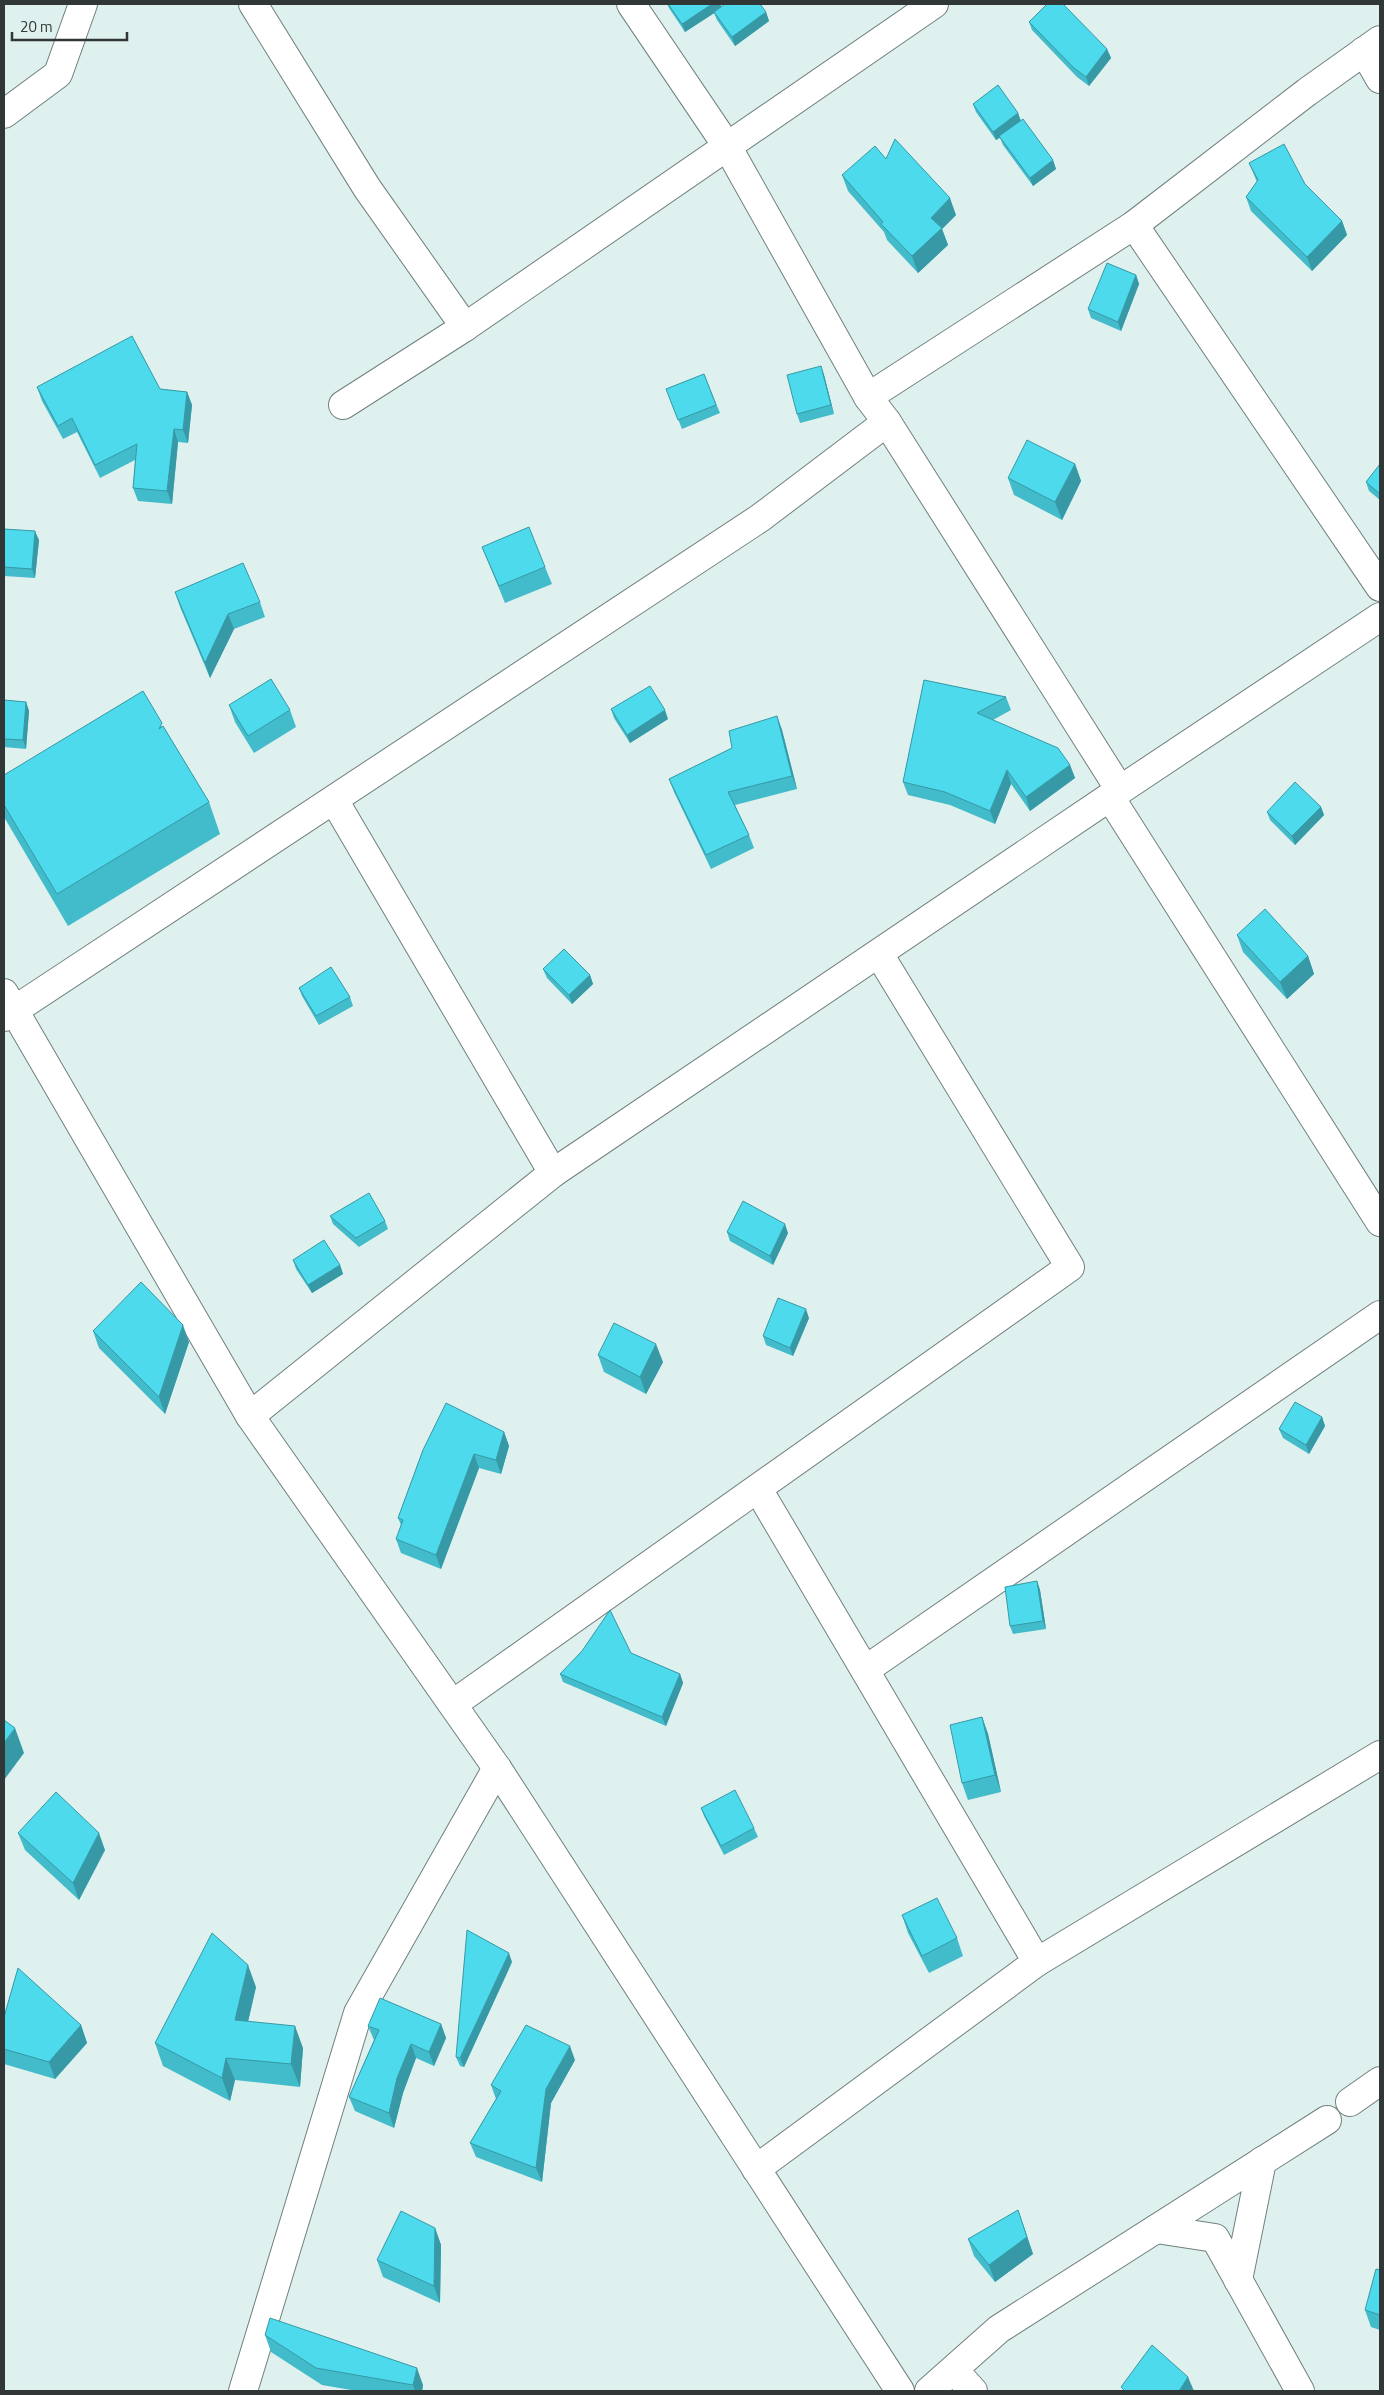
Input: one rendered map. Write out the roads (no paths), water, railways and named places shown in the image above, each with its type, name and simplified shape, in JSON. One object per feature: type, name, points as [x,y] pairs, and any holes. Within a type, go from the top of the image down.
[{"type":"street","points":[[4,114],[58,74],[83,4]]},
{"type":"street","points":[[253,4],[367,188],[465,327]]},
{"type":"street","points":[[631,4],[727,146],[868,397],[887,422],[1380,1222]]},
{"type":"street","points":[[343,405],[465,327],[934,4]]},
{"type":"street","points":[[868,397],[1134,225],[1307,92],[1372,46],[1380,78]]},
{"type":"street","points":[[1134,225],[1380,587]]},
{"type":"street","points":[[887,422],[760,518],[334,800],[7,1007],[250,1416],[497,1768],[900,2391]]},
{"type":"street","points":[[250,1416],[553,1173],[1380,616]]},
{"type":"street","points":[[334,800],[553,1173]]},
{"type":"street","points":[[453,1704],[1070,1267],[878,954]]},
{"type":"street","points":[[865,1670],[1380,1315]]},
{"type":"street","points":[[758,1489],[1038,1962]]},
{"type":"street","points":[[756,2168],[1038,1962],[1380,1755]]},
{"type":"street","points":[[243,2391],[358,2013],[497,1768]]},
{"type":"street","points":[[1350,2102],[1380,2081]]},
{"type":"street","points":[[929,2391],[1000,2330],[1327,2120]]},
{"type":"street","points":[[1238,2280],[1262,2161]]},
{"type":"street","points":[[1156,2229],[1216,2238],[1300,2391]]},
{"type":"street","points":[[954,2370],[973,2391]]}]
